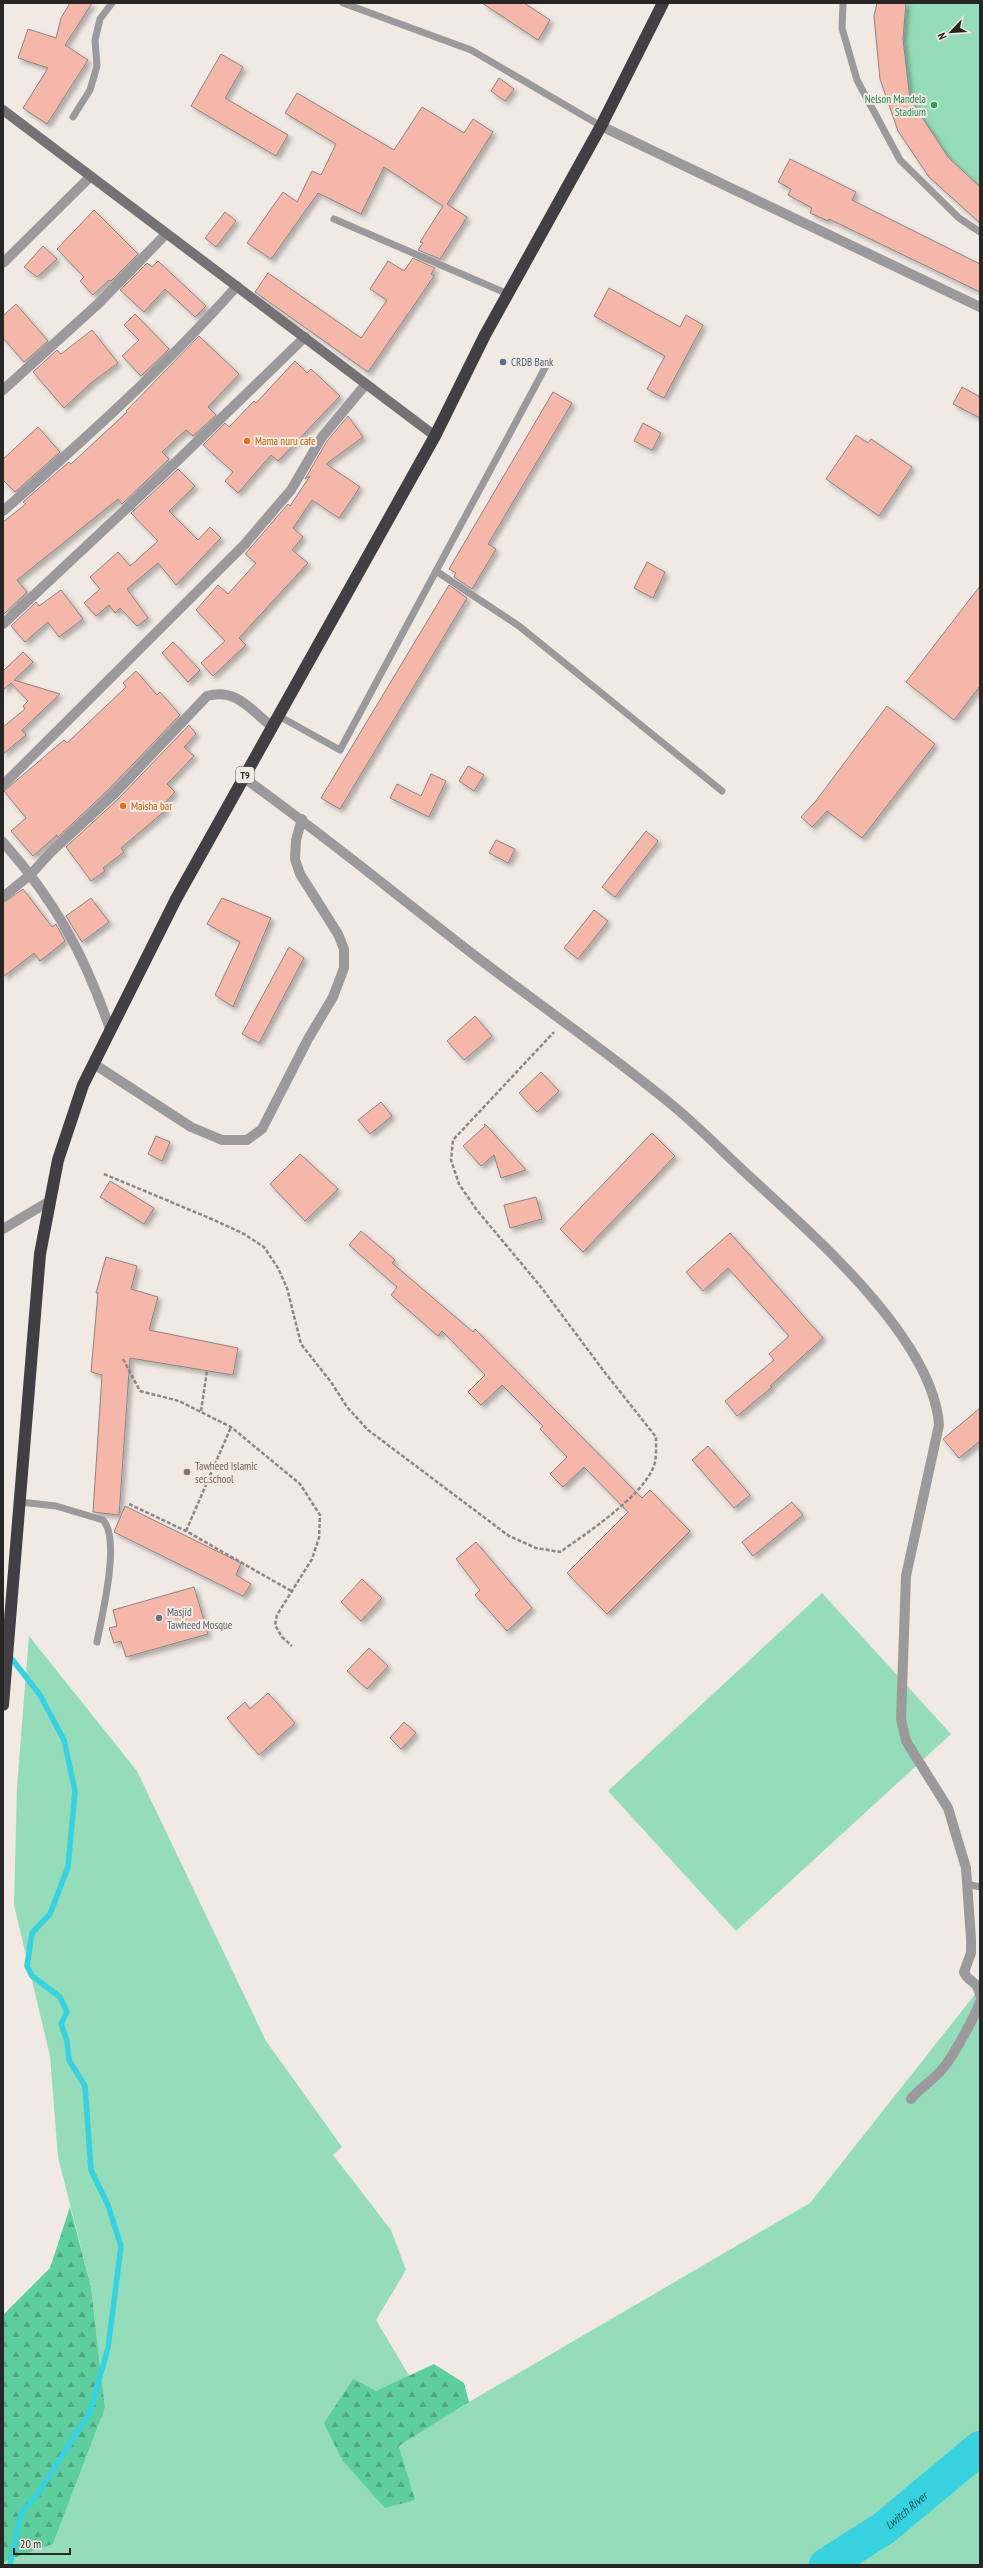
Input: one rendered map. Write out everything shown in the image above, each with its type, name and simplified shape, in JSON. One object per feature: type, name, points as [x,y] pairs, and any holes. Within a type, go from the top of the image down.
[{"type":"highway","name":"T9","points":[[3,1705],[40,1254],[48,1202],[70,1123],[110,1029],[129,995],[176,899],[244,778],[277,715],[435,436],[508,294],[601,126],[663,3]]},
{"type":"street","points":[[3,110],[435,436]]},
{"type":"street","points":[[601,126],[980,307]]},
{"type":"street","points":[[3,263],[91,176]]},
{"type":"street","points":[[3,390],[99,303],[166,234]]},
{"type":"street","points":[[3,511],[88,435],[208,318],[236,286]]},
{"type":"street","points":[[3,624],[174,464],[305,337]]},
{"type":"street","points":[[3,785],[253,535],[291,490],[322,436],[366,384]]},
{"type":"street","points":[[3,897],[31,874],[52,851],[114,794],[207,696],[218,693],[231,694],[271,726]]},
{"type":"street","points":[[244,778],[302,819],[562,1022],[672,1105],[829,1250],[863,1286],[894,1326],[931,1388],[938,1407],[939,1425],[906,1576],[901,1719],[906,1741],[948,1808],[966,1868],[971,1946],[964,1972],[966,1977],[977,1985],[980,1995]]},
{"type":"street","points":[[94,1064],[192,1127],[222,1140],[247,1140],[262,1129],[308,1039],[333,997],[344,968],[344,949],[338,934],[300,874],[295,859],[296,840],[302,819]]},
{"type":"street","points":[[3,842],[31,874],[53,904],[82,957],[110,1029]]},
{"type":"street","points":[[3,1229],[48,1202]]},
{"type":"street","points":[[911,2099],[920,2088],[943,2068],[976,2014],[980,2002]]},
{"type":"lane","points":[[73,118],[90,90],[97,66],[97,33],[100,19],[112,3]]},
{"type":"lane","points":[[343,3],[471,50],[601,126]]},
{"type":"lane","points":[[843,3],[842,28],[857,80],[900,160],[959,218],[980,232]]},
{"type":"lane","points":[[334,219],[508,294]]},
{"type":"lane","points":[[277,715],[340,750],[546,366]]},
{"type":"lane","points":[[436,571],[518,626],[722,791]]},
{"type":"lane","points":[[20,1502],[56,1506],[103,1520],[108,1525],[111,1538],[110,1558],[97,1642]]},
{"type":"lane","points":[[967,1884],[980,1887]]},
{"type":"path","points":[[104,1174],[214,1220],[244,1234],[264,1247],[278,1268],[287,1288],[301,1344],[331,1382],[347,1407],[368,1430],[509,1536],[536,1548],[560,1552],[600,1524],[635,1492],[654,1467],[656,1437],[601,1368],[541,1287],[476,1209],[459,1184],[451,1160],[453,1140],[562,1022]]},
{"type":"path","points":[[122,1359],[140,1391],[180,1401],[201,1410],[231,1427],[300,1484],[320,1515],[319,1538],[312,1559],[293,1592],[277,1615],[275,1625],[282,1637],[292,1646]]},
{"type":"path","points":[[201,1410],[207,1371]]},
{"type":"path","points":[[186,1531],[231,1427]]},
{"type":"path","points":[[129,1504],[186,1531],[293,1592]]},
{"type":"green space","name":"Nelson Mandela Stadium","points":[[877,3],[980,3],[980,220],[974,217],[929,177],[898,131],[880,79],[874,16]]},
{"type":"green space","points":[[822,1593],[951,1734],[736,1931],[608,1791]]},
{"type":"green space","points":[[29,1636],[137,1771],[266,2041],[342,2147],[333,2155],[391,2230],[406,2270],[376,2320],[410,2377],[376,2391],[415,2500],[399,2446],[469,2402],[810,2203],[980,1988],[980,2565],[3,2565],[3,2562],[53,2544],[105,2408],[91,2287],[58,2157],[50,2056],[14,1905],[17,1787]]},
{"type":"green space","points":[[70,2207],[91,2287],[105,2408],[53,2544],[3,2562],[3,2315],[50,2268]]},
{"type":"green space","points":[[434,2364],[464,2383],[469,2402],[399,2446],[415,2500],[385,2508],[342,2460],[324,2423],[353,2379],[376,2391]]},
{"type":"building","points":[[70,3],[92,3],[65,45],[88,60],[47,124],[23,108],[48,68],[18,58],[28,29],[56,38],[61,18]]},
{"type":"building","points":[[482,3],[524,3],[550,20],[538,40]]},
{"type":"building","points":[[877,3],[906,3],[903,39],[910,99],[948,157],[980,187],[980,223],[929,177],[898,131],[880,79],[874,16]]},
{"type":"building","points":[[221,54],[243,67],[225,98],[288,135],[276,156],[191,106]]},
{"type":"building","points":[[499,78],[514,89],[505,101],[491,91]]},
{"type":"building","points":[[297,93],[394,150],[422,107],[464,133],[473,119],[493,132],[447,204],[467,217],[440,259],[418,250],[423,243],[420,242],[443,206],[384,167],[361,214],[318,193],[271,259],[247,243],[283,192],[297,202],[312,171],[321,175],[336,144],[285,113]]},
{"type":"building","points":[[790,159],[856,192],[852,200],[980,264],[980,292],[829,219],[828,221],[810,213],[812,208],[788,195],[791,189],[778,182]]},
{"type":"building","points":[[94,210],[138,254],[111,281],[109,280],[93,295],[80,281],[84,277],[57,249]]},
{"type":"building","points":[[225,212],[236,221],[216,247],[205,238]]},
{"type":"building","points":[[43,246],[57,259],[37,277],[24,267]]},
{"type":"building","points":[[413,258],[435,268],[431,274],[434,276],[368,372],[255,292],[268,273],[361,338],[387,300],[370,289],[388,261],[404,271]]},
{"type":"building","points":[[158,261],[206,306],[195,317],[165,289],[144,312],[120,290],[147,263],[152,267]]},
{"type":"building","points":[[609,288],[680,327],[686,315],[703,325],[664,398],[647,389],[665,356],[594,316]]},
{"type":"building","points":[[16,304],[48,341],[24,362],[3,338],[3,316]]},
{"type":"building","points":[[135,314],[169,349],[141,376],[122,356],[139,340],[124,325]]},
{"type":"building","points":[[92,330],[118,363],[91,383],[64,408],[33,372],[57,350],[61,354]]},
{"type":"building","points":[[199,336],[239,374],[208,407],[216,415],[193,436],[186,430],[162,452],[169,459],[122,504],[118,499],[17,580],[27,592],[3,615],[3,522],[26,504],[23,502],[69,462],[71,464],[127,412],[126,411]]},
{"type":"building","points":[[295,361],[307,373],[311,369],[340,396],[278,461],[271,455],[238,493],[225,481],[233,472],[203,445],[225,423],[229,427],[254,401],[256,403]]},
{"type":"building","points":[[962,387],[980,397],[980,418],[953,404]]},
{"type":"building","points":[[553,392],[572,403],[488,544],[496,549],[472,589],[454,577],[456,573],[449,569]]},
{"type":"building","points":[[348,416],[363,437],[326,464],[360,487],[339,518],[312,500],[293,528],[303,537],[292,550],[308,563],[239,638],[246,645],[213,676],[201,663],[225,641],[196,610],[218,585],[228,594],[256,563],[245,554],[288,504],[290,506],[310,476],[305,479],[327,441]]},
{"type":"building","points":[[643,423],[661,433],[652,450],[634,441]]},
{"type":"building","points":[[38,427],[60,452],[15,492],[3,480],[3,459]]},
{"type":"building","points":[[856,435],[868,443],[871,439],[912,467],[879,516],[826,479]]},
{"type":"building","points":[[178,469],[195,486],[169,511],[198,540],[210,527],[221,538],[176,585],[158,563],[127,589],[148,618],[137,626],[120,608],[115,613],[109,605],[96,616],[84,603],[100,589],[90,577],[118,552],[130,566],[158,541],[131,513]]},
{"type":"building","points":[[647,562],[665,572],[653,598],[634,588]]},
{"type":"building","points":[[449,585],[467,598],[340,809],[321,798]]},
{"type":"building","points":[[980,586],[980,686],[954,720],[906,682]]},
{"type":"building","points":[[61,590],[83,619],[59,637],[48,622],[25,642],[11,626],[36,602],[39,606]]},
{"type":"building","points":[[173,642],[200,670],[188,682],[162,653]]},
{"type":"building","points":[[23,652],[33,662],[14,680],[60,694],[22,730],[26,735],[3,754],[3,727],[25,709],[23,706],[28,701],[11,683],[3,690],[3,671]]},
{"type":"building","points":[[136,671],[157,695],[160,692],[180,715],[109,789],[58,837],[57,835],[33,856],[11,831],[26,818],[4,791],[64,740],[67,743],[126,687],[123,683]]},
{"type":"building","points":[[887,706],[935,744],[862,838],[827,811],[812,827],[801,817],[815,802]]},
{"type":"building","points":[[189,725],[196,734],[184,747],[194,756],[167,784],[175,792],[163,805],[166,810],[121,848],[124,852],[103,868],[105,871],[91,881],[66,847],[118,799]]},
{"type":"building","points":[[468,766],[484,775],[474,791],[459,781]]},
{"type":"building","points":[[431,774],[446,781],[429,817],[390,798],[397,784],[421,796]]},
{"type":"building","points":[[646,831],[658,841],[615,897],[602,887]]},
{"type":"building","points":[[496,840],[515,849],[508,863],[489,853]]},
{"type":"building","points":[[23,889],[52,927],[56,924],[65,941],[40,961],[34,953],[3,977],[3,903]]},
{"type":"building","points":[[91,898],[109,922],[82,942],[66,916]]},
{"type":"building","points":[[222,898],[271,918],[233,1007],[215,995],[240,942],[207,924]]},
{"type":"building","points":[[594,910],[608,921],[578,959],[564,948]]},
{"type":"building","points":[[289,947],[304,958],[259,1043],[242,1034]]},
{"type":"building","points":[[475,1016],[492,1036],[464,1060],[447,1041]]},
{"type":"building","points":[[541,1072],[559,1091],[537,1112],[519,1093]]},
{"type":"building","points":[[381,1102],[392,1116],[370,1134],[358,1120]]},
{"type":"building","points":[[484,1124],[526,1170],[501,1178],[494,1155],[481,1166],[463,1146],[485,1126]]},
{"type":"building","points":[[652,1133],[675,1156],[583,1252],[560,1229]]},
{"type":"building","points":[[156,1136],[170,1142],[162,1161],[148,1154]]},
{"type":"building","points":[[300,1154],[338,1189],[305,1221],[270,1184]]},
{"type":"building","points":[[110,1181],[154,1208],[144,1224],[100,1197]]},
{"type":"building","points":[[536,1197],[542,1219],[510,1228],[504,1205]]},
{"type":"building","points":[[361,1231],[395,1260],[392,1263],[473,1332],[475,1329],[642,1498],[650,1490],[690,1531],[607,1614],[567,1573],[628,1512],[584,1467],[563,1487],[550,1474],[567,1457],[540,1429],[543,1426],[502,1385],[481,1405],[468,1392],[485,1375],[442,1331],[438,1336],[391,1295],[397,1287],[349,1245]]},
{"type":"building","points":[[730,1233],[823,1338],[770,1386],[772,1387],[737,1416],[725,1401],[774,1360],[769,1354],[789,1336],[728,1268],[703,1291],[686,1272]]},
{"type":"building","points":[[106,1257],[137,1266],[131,1289],[158,1297],[149,1330],[238,1348],[233,1375],[130,1358],[119,1515],[93,1512],[102,1375],[91,1372],[98,1293],[96,1293]]},
{"type":"building","points":[[980,1408],[980,1441],[959,1458],[943,1439]]},
{"type":"building","points":[[708,1446],[750,1495],[734,1508],[692,1460]]},
{"type":"building","points":[[792,1502],[803,1515],[753,1556],[742,1542]]},
{"type":"building","points":[[125,1506],[241,1563],[236,1575],[251,1584],[243,1596],[114,1532]]},
{"type":"building","points":[[476,1542],[532,1608],[507,1631],[475,1595],[480,1590],[456,1559]]},
{"type":"building","points":[[362,1579],[382,1598],[361,1621],[341,1602]]},
{"type":"building","name":"Masjid Tawheed Mosque","points":[[194,1587],[208,1634],[126,1657],[121,1641],[114,1643],[109,1628],[117,1626],[113,1610]]},
{"type":"building","points":[[369,1648],[388,1666],[367,1689],[347,1671]]},
{"type":"building","points":[[268,1693],[295,1723],[259,1755],[227,1718],[245,1702],[250,1709]]},
{"type":"building","points":[[404,1722],[416,1733],[401,1749],[390,1738]]},
{"type":"waterway","points":[[8,1654],[40,1695],[64,1740],[75,1791],[68,1867],[50,1914],[32,1933],[27,1966],[32,1976],[60,1997],[67,2012],[61,2024],[67,2041],[69,2060],[85,2086],[91,2170],[108,2205],[121,2246],[108,2348],[90,2412],[37,2495],[21,2514],[10,2565]]},
{"type":"waterway","name":"Lwitch River","points":[[826,2565],[884,2528],[980,2448]]},
{"type":"place","name":"Nelson Mandela Stadium","points":[[934,105]]},
{"type":"place","name":"CRDB Bank","points":[[503,362]]},
{"type":"place","name":"Mama nuru cafe","points":[[247,441]]},
{"type":"place","name":"Maisha bar","points":[[123,806]]},
{"type":"place","name":"Tawheed Islamic sec.school","points":[[187,1472]]},
{"type":"place","name":"Masjid Tawheed Mosque","points":[[159,1618]]}]
